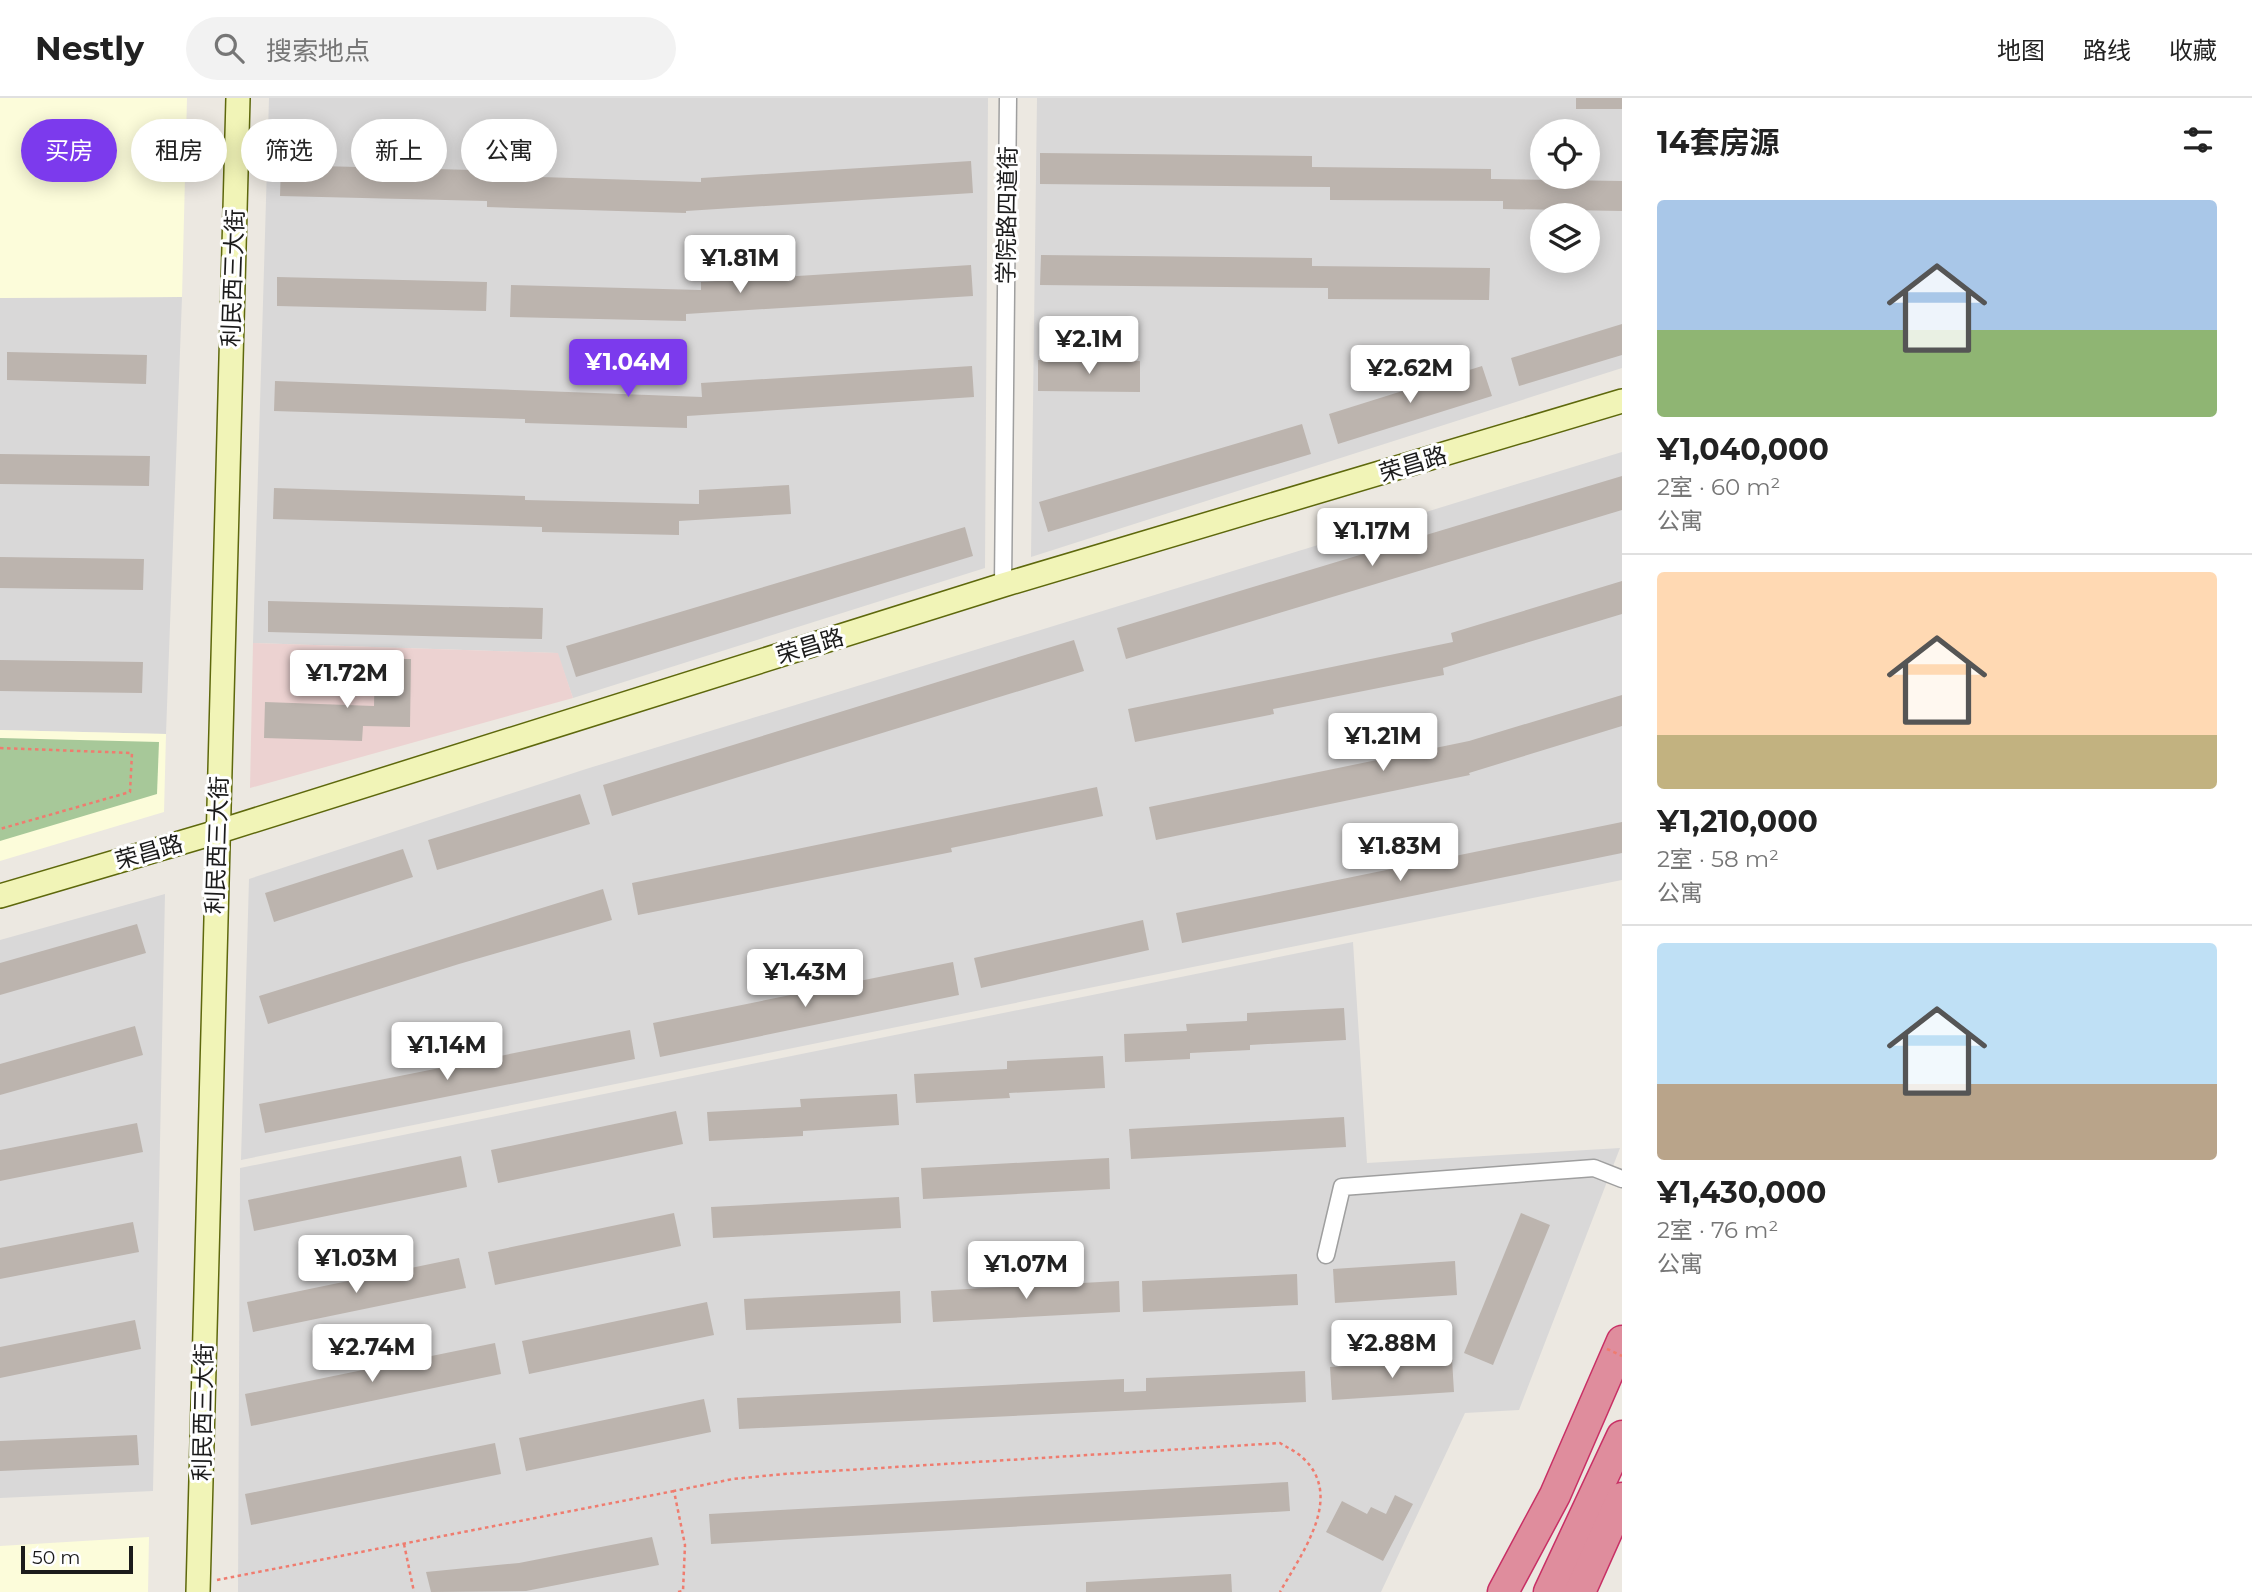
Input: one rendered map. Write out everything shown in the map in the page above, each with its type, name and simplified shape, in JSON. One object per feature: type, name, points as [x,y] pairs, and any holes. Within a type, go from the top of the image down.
[{"type":"highway","points":[[1503,1592],[1555,1495],[1614,1345]]},
{"type":"highway","points":[[1549,1592],[1622,1436]]},
{"type":"highway","points":[[1580,1592],[1622,1498]]},
{"type":"main road","name":"利民西三大街","points":[[196,1589],[224,98]]},
{"type":"main road","name":"利民西三大街","points":[[212,833],[238,98]]},
{"type":"main road","name":"荣昌路","points":[[0,896],[212,833],[1003,585],[1622,401]]},
{"type":"street","name":"学院路四道街","points":[[1003,585],[1008,98]]},
{"type":"street","points":[[1326,1255],[1342,1187],[1594,1168],[1622,1180]]},
{"type":"path","points":[[0,748],[132,753],[130,792],[0,829]]},
{"type":"path","points":[[1614,1345],[1622,1356]]},
{"type":"path","points":[[196,1589],[404,1544],[733,1479],[1280,1443],[1304,1459],[1320,1486],[1322,1500],[1319,1517],[1305,1548],[1280,1592]]},
{"type":"path","points":[[674,1491],[685,1545],[681,1592]]},
{"type":"path","points":[[404,1544],[414,1592]]},
{"type":"shaded area","points":[[0,98],[187,98],[186,119],[131,119],[131,182],[185,182],[182,297],[0,298]]},
{"type":"shaded area","points":[[269,98],[988,98],[985,568],[573,698],[557,653],[253,643],[267,182],[337,182],[337,119],[268,119]]},
{"type":"shaded area","points":[[1037,98],[1622,98],[1622,368],[1031,557]]},
{"type":"shaded area","points":[[182,297],[166,734],[0,730],[0,298]]},
{"type":"shaded area","points":[[1622,452],[1622,880],[241,1160],[249,879],[586,769]]},
{"type":"shaded area","points":[[253,643],[558,653],[573,698],[250,788]]},
{"type":"shaded area","points":[[0,730],[166,734],[164,812],[0,861]]},
{"type":"shaded area","points":[[0,738],[159,742],[157,794],[0,841]]},
{"type":"shaded area","points":[[165,894],[153,1491],[0,1498],[0,940]]},
{"type":"shaded area","points":[[1353,942],[1367,1163],[1620,1148],[1519,1410],[1465,1413],[1381,1592],[238,1592],[240,1168]]},
{"type":"shaded area","points":[[149,1537],[148,1592],[0,1592],[0,1546]]},
{"type":"building","points":[[1576,98],[1622,98],[1622,109],[1576,109]]},
{"type":"building","points":[[1040,153],[1312,156],[1312,167],[1491,169],[1491,179],[1530,180],[1530,189],[1600,189],[1600,181],[1622,181],[1622,211],[1600,211],[1600,203],[1530,203],[1530,209],[1503,209],[1503,201],[1330,200],[1330,187],[1040,184]]},
{"type":"building","points":[[971,161],[973,193],[686,213],[487,207],[487,201],[280,196],[280,182],[337,182],[337,166],[351,167],[351,182],[447,182],[447,169],[461,170],[461,182],[557,182],[557,178],[701,182],[701,178]]},
{"type":"building","points":[[1041,255],[1312,258],[1312,266],[1490,268],[1489,300],[1328,299],[1328,288],[1040,285]]},
{"type":"building","points":[[971,265],[973,296],[686,314],[686,321],[510,317],[511,285],[701,290],[701,282]]},
{"type":"building","points":[[277,277],[487,282],[486,311],[277,306]]},
{"type":"building","points":[[1622,324],[1622,355],[1519,386],[1511,358]]},
{"type":"building","points":[[7,352],[147,355],[146,384],[7,380]]},
{"type":"building","points":[[1038,360],[1140,361],[1140,392],[1038,391]]},
{"type":"building","points":[[972,366],[974,397],[687,416],[687,428],[525,423],[525,419],[274,411],[275,381],[702,397],[701,383]]},
{"type":"building","points":[[1482,366],[1492,396],[1338,444],[1329,414]]},
{"type":"building","points":[[1302,424],[1311,454],[1048,532],[1039,502]]},
{"type":"building","points":[[0,454],[150,456],[149,486],[0,484]]},
{"type":"building","points":[[1622,476],[1622,510],[1126,659],[1117,628]]},
{"type":"building","points":[[789,485],[791,514],[679,521],[679,535],[542,532],[542,527],[273,519],[274,488],[525,496],[525,500],[699,504],[699,490]]},
{"type":"building","points":[[965,527],[973,556],[576,677],[566,646]]},
{"type":"building","points":[[0,557],[144,559],[143,590],[0,588]]},
{"type":"building","points":[[1622,581],[1622,614],[1443,668],[1444,675],[1273,709],[1274,714],[1135,742],[1128,709],[1453,642],[1451,633]]},
{"type":"building","points":[[268,601],[543,608],[542,639],[268,632]]},
{"type":"building","points":[[1074,640],[1084,671],[612,816],[603,785]]},
{"type":"building","points":[[375,659],[411,659],[410,727],[363,726],[362,741],[264,738],[265,702],[374,706]]},
{"type":"building","points":[[0,660],[143,662],[142,693],[0,691]]},
{"type":"building","points":[[1622,695],[1622,726],[1469,773],[1470,775],[1156,840],[1149,807],[1469,741]]},
{"type":"building","points":[[1097,787],[1103,816],[951,848],[952,852],[638,915],[632,883]]},
{"type":"building","points":[[580,794],[590,824],[437,870],[428,840]]},
{"type":"building","points":[[1622,822],[1622,853],[1182,943],[1176,913]]},
{"type":"building","points":[[403,849],[413,877],[274,922],[265,893]]},
{"type":"building","points":[[603,889],[612,920],[459,964],[268,1024],[259,996]]},
{"type":"building","points":[[1143,920],[1149,950],[981,988],[974,958]]},
{"type":"building","points":[[137,924],[146,953],[0,995],[0,963]]},
{"type":"building","points":[[953,962],[959,995],[660,1057],[653,1023]]},
{"type":"building","points":[[1344,1008],[1346,1040],[1250,1045],[1250,1050],[1190,1053],[1190,1059],[1125,1062],[1124,1034],[1187,1031],[1186,1024],[1247,1021],[1247,1013]]},
{"type":"building","points":[[135,1026],[143,1055],[0,1095],[0,1064]]},
{"type":"building","points":[[630,1030],[635,1059],[265,1133],[259,1104]]},
{"type":"building","points":[[1103,1056],[1105,1088],[1009,1093],[1010,1098],[916,1103],[914,1074],[1007,1069],[1007,1061]]},
{"type":"building","points":[[897,1094],[899,1125],[803,1131],[803,1136],[709,1141],[707,1112],[801,1107],[800,1099]]},
{"type":"building","points":[[676,1111],[683,1144],[498,1183],[491,1150]]},
{"type":"building","points":[[1344,1117],[1346,1147],[1131,1159],[1129,1129]]},
{"type":"building","points":[[137,1123],[143,1152],[0,1181],[0,1150]]},
{"type":"building","points":[[461,1156],[467,1187],[254,1231],[248,1200]]},
{"type":"building","points":[[1109,1158],[1110,1189],[923,1199],[921,1168]]},
{"type":"building","points":[[899,1197],[901,1228],[713,1238],[711,1207]]},
{"type":"building","points":[[674,1213],[681,1246],[495,1285],[488,1252]]},
{"type":"building","points":[[1521,1213],[1550,1225],[1493,1365],[1464,1353]]},
{"type":"building","points":[[133,1222],[139,1252],[0,1279],[0,1248]]},
{"type":"building","points":[[459,1258],[466,1288],[253,1332],[247,1302]]},
{"type":"building","points":[[1455,1261],[1457,1295],[1335,1303],[1333,1269]]},
{"type":"building","points":[[1297,1274],[1298,1305],[1143,1312],[1142,1281]]},
{"type":"building","points":[[1119,1281],[1120,1312],[933,1322],[931,1291]]},
{"type":"building","points":[[900,1291],[901,1323],[746,1330],[744,1299]]},
{"type":"building","points":[[707,1302],[714,1335],[529,1374],[522,1341]]},
{"type":"building","points":[[135,1320],[141,1349],[0,1378],[0,1347]]},
{"type":"building","points":[[495,1343],[501,1374],[251,1426],[245,1394]]},
{"type":"building","points":[[1452,1359],[1454,1392],[1332,1400],[1330,1367]]},
{"type":"building","points":[[1305,1371],[1306,1402],[739,1429],[737,1398],[1124,1379],[1124,1392],[1146,1391],[1146,1378]]},
{"type":"building","points":[[704,1399],[711,1432],[526,1471],[519,1438]]},
{"type":"building","points":[[137,1435],[139,1465],[0,1471],[0,1441]]},
{"type":"building","points":[[495,1443],[501,1474],[251,1525],[245,1494]]},
{"type":"building","points":[[1288,1482],[1290,1511],[711,1544],[709,1514]]},
{"type":"building","points":[[1395,1495],[1413,1504],[1383,1561],[1326,1532],[1342,1501],[1367,1514],[1371,1507],[1386,1514]]},
{"type":"building","points":[[652,1537],[659,1565],[526,1591],[431,1592],[426,1572],[519,1563]]},
{"type":"building","points":[[1231,1574],[1232,1592],[1086,1592],[1086,1582]]}]
